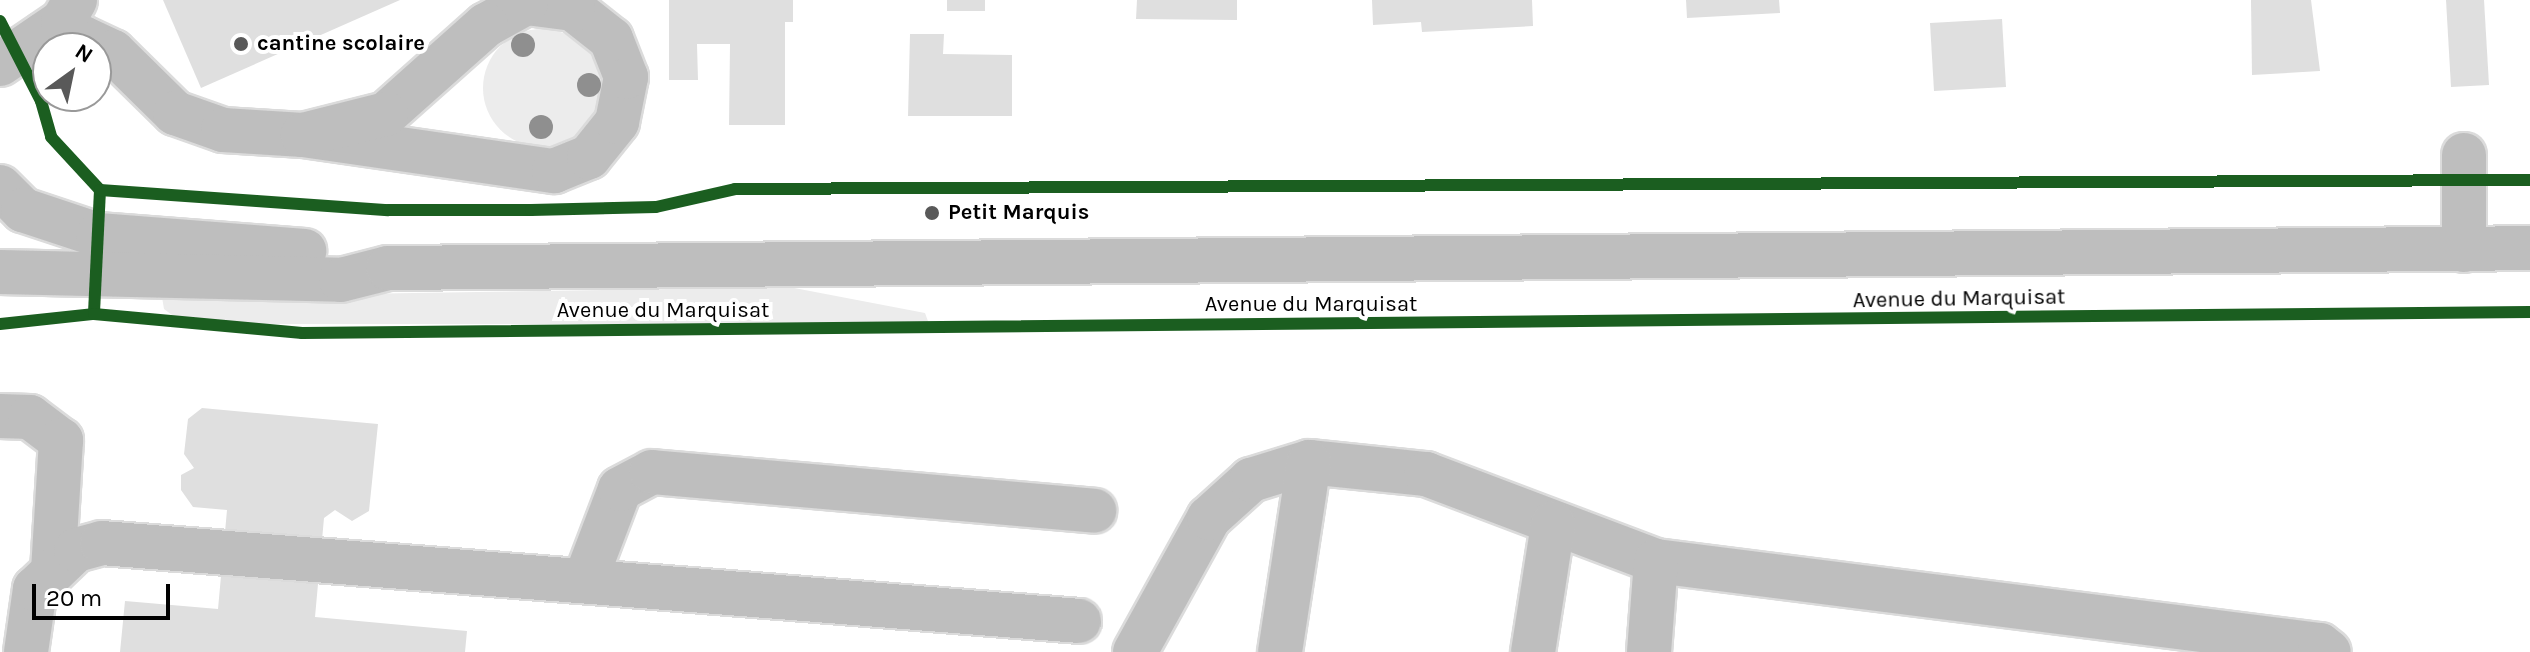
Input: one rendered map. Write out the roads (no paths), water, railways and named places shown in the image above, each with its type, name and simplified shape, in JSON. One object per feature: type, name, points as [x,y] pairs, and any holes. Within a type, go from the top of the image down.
[{"type":"main road","points":[[47,32],[63,21],[75,0]]},
{"type":"main road","points":[[112,52],[175,113],[223,130],[303,135],[554,171],[589,157],[617,122],[626,77],[611,39],[573,9],[526,3],[486,25],[386,114],[303,135]]},
{"type":"main road","points":[[0,64],[32,42]]},
{"type":"main road","points":[[2464,155],[2464,250]]},
{"type":"main road","name":"Avenue du Marquisat","points":[[0,187],[23,210],[98,235],[344,254],[388,268]]},
{"type":"main road","name":"Avenue du Marquisat","points":[[0,272],[341,280],[388,268],[2530,248]]},
{"type":"main road","points":[[0,416],[30,417],[61,440],[53,569]]},
{"type":"main road","points":[[1280,652],[1309,462]]},
{"type":"main road","points":[[1135,652],[1209,518],[1251,480],[1309,462],[1426,474],[1656,561],[2320,645],[2329,652]]},
{"type":"main road","points":[[586,578],[620,489],[652,472],[1094,511]]},
{"type":"main road","points":[[1533,652],[1553,524]]},
{"type":"main road","points":[[26,652],[35,589],[76,550],[102,543],[586,578],[1079,621]]},
{"type":"main road","points":[[1649,652],[1656,561]]},
{"type":"place","name":"cantine scolaire","points":[[241,44]]},
{"type":"place","name":"Petit Marquis","points":[[932,213]]}]
